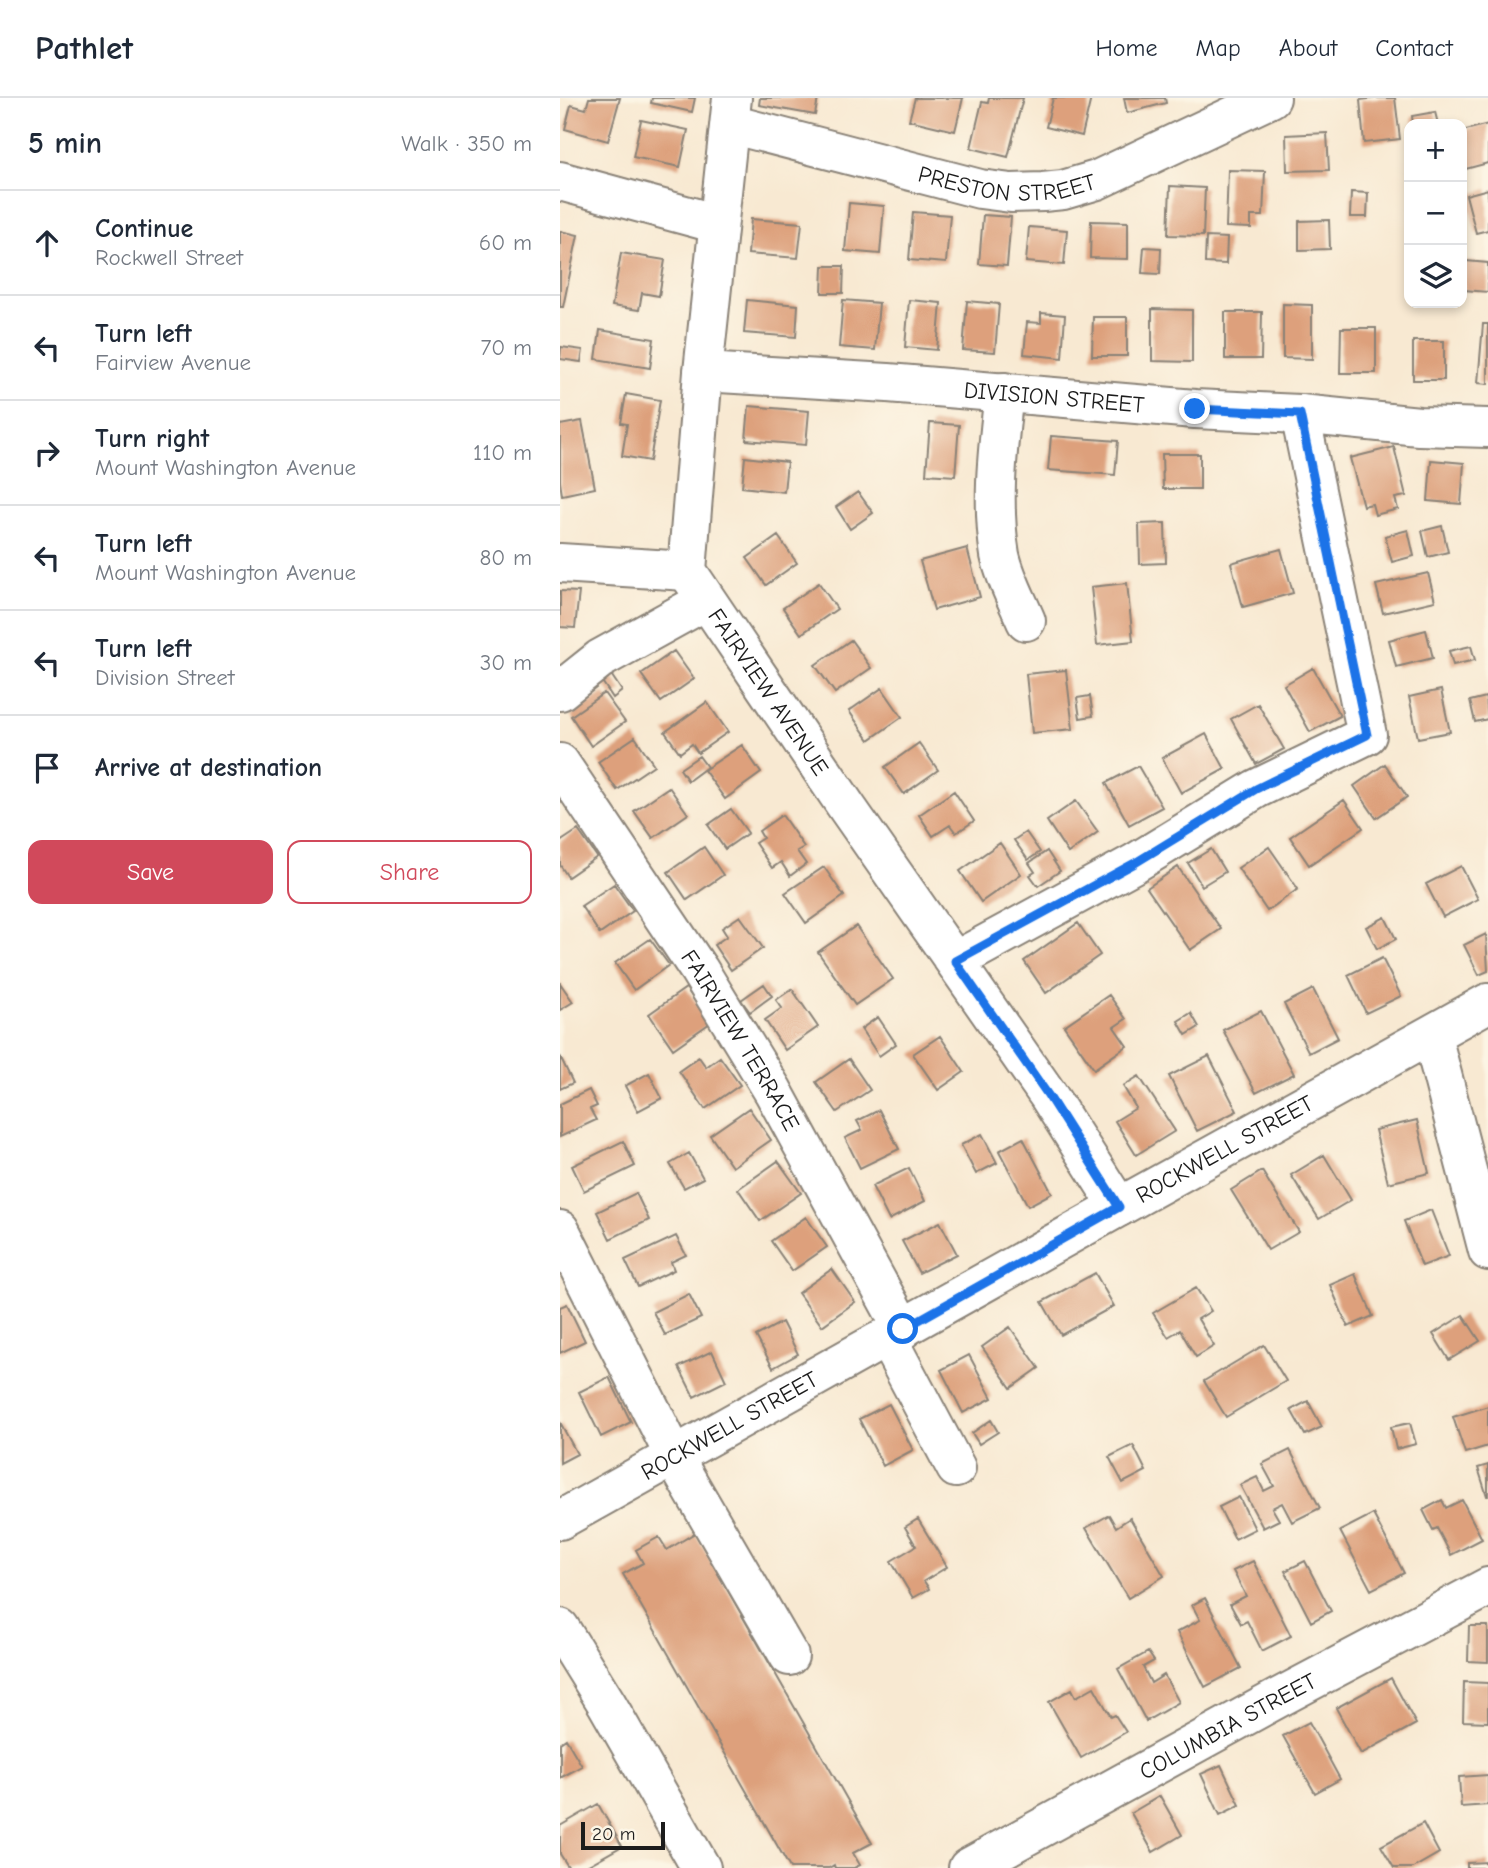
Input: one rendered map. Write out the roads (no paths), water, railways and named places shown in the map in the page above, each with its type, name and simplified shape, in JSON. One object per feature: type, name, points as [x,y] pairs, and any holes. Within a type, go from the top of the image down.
[{"type":"street","name":"PRESTON STREET","points":[[731,111],[980,189],[1011,193],[1072,188],[1117,173],[1271,98]]},
{"type":"street","points":[[696,586],[703,372],[731,111]]},
{"type":"street","points":[[560,181],[718,223]]},
{"type":"street","name":"DIVISION STREET","points":[[703,372],[1004,392],[1195,409],[1300,414],[1419,426],[1488,428]]},
{"type":"street","points":[[1004,392],[995,480],[996,518],[1001,558],[1026,621]]},
{"type":"street","points":[[955,961],[1135,863],[1256,789],[1367,735],[1300,414]]},
{"type":"street","points":[[560,563],[696,586]]},
{"type":"street","points":[[560,691],[696,586]]},
{"type":"street","name":"FAIRVIEW AVENUE","points":[[696,586],[1048,1095],[1119,1207]]},
{"type":"street","name":"FAIRVIEW TERRACE","points":[[560,763],[699,970],[766,1080],[895,1333],[956,1468]]},
{"type":"street","name":"ROCKWELL STREET","points":[[560,1520],[1488,1003]]},
{"type":"street","points":[[1432,1036],[1488,1251]]},
{"type":"street","points":[[560,1230],[675,1456],[789,1656]]},
{"type":"street","name":"COLUMBIA STREET","points":[[968,1868],[1280,1697],[1488,1587]]},
{"type":"street","points":[[560,1629],[607,1704],[701,1868]]}]
